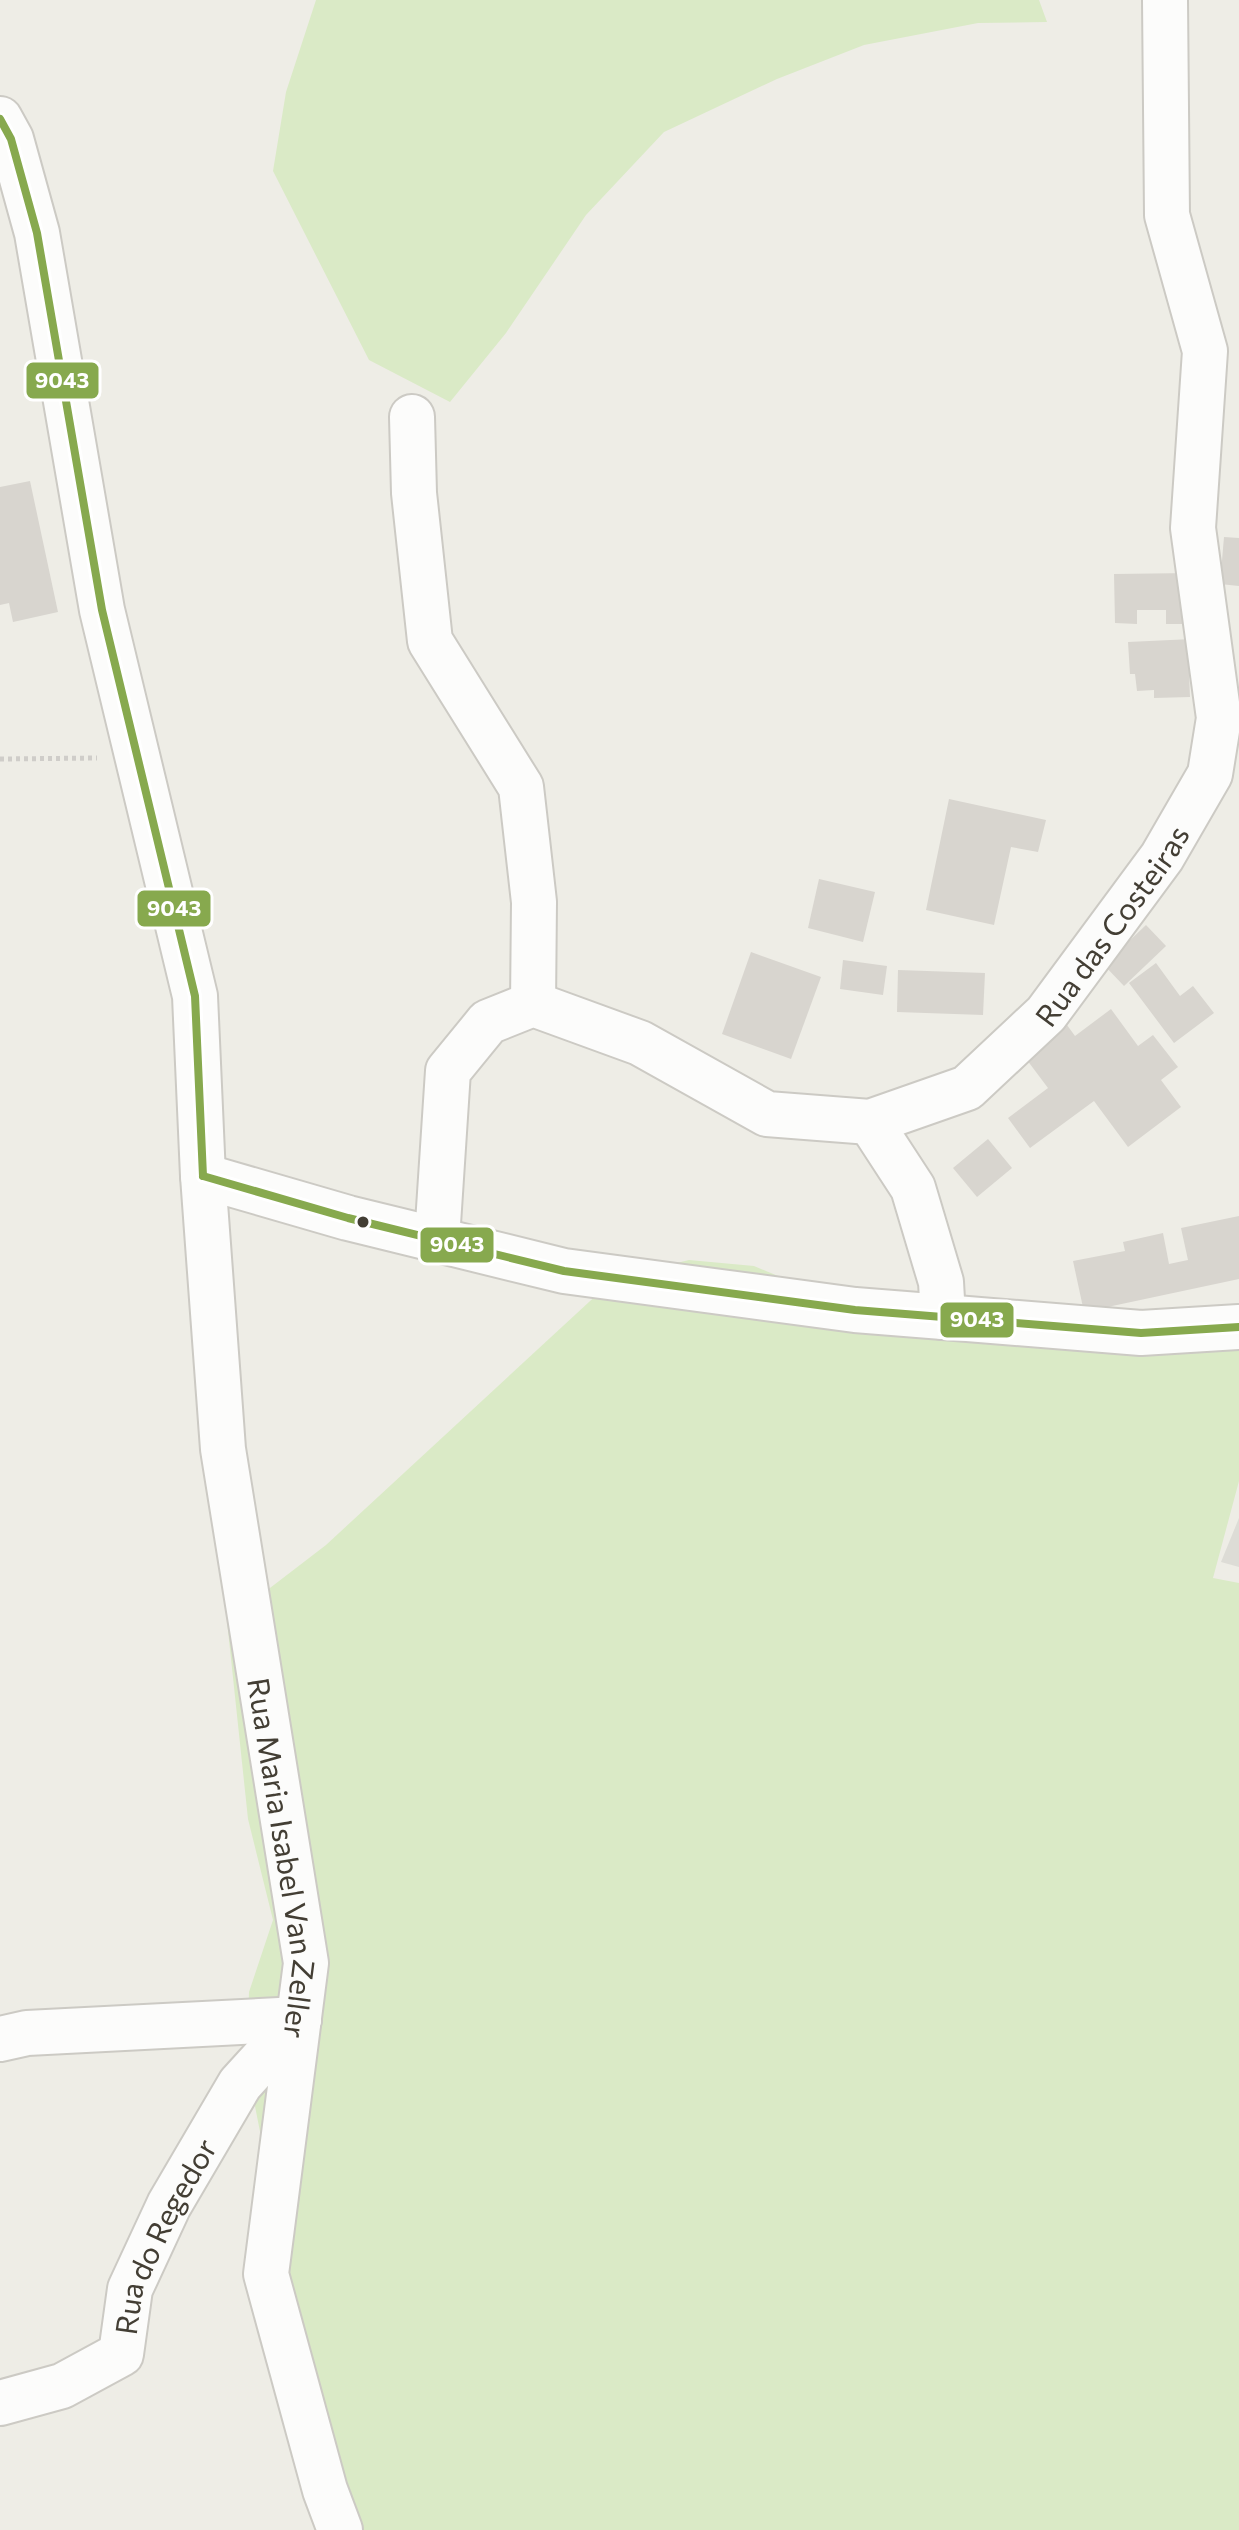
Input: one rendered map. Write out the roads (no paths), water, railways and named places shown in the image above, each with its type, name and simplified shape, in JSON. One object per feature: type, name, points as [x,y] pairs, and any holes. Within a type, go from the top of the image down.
[{"type":"street","name":"Rua das Costeiras","points":[[533,1004],[640,1043],[767,1114],[870,1122],[967,1088],[1046,1014],[1162,857],[1210,774],[1219,718],[1193,528],[1205,351],[1167,215],[1165,0]]},
{"type":"street","name":"Rua Maria Isabel Van Zeller","points":[[0,119],[11,139],[37,233],[102,610],[195,996],[203,1176],[223,1449],[306,1963],[266,2274],[325,2490],[340,2530]]},
{"type":"street","points":[[412,417],[414,493],[430,641],[521,787],[534,902],[533,1004],[488,1022],[448,1071],[437,1239]]},
{"type":"street","points":[[870,1122],[913,1188],[941,1282],[943,1317]]},
{"type":"street","points":[[203,1176],[564,1271],[855,1310],[1141,1333],[1239,1327]]},
{"type":"street","points":[[0,2039],[27,2033],[299,2019]]},
{"type":"street","name":"Rua do Regedor","points":[[0,2403],[62,2386],[121,2354],[130,2289],[169,2205],[240,2084],[299,2019]]}]
